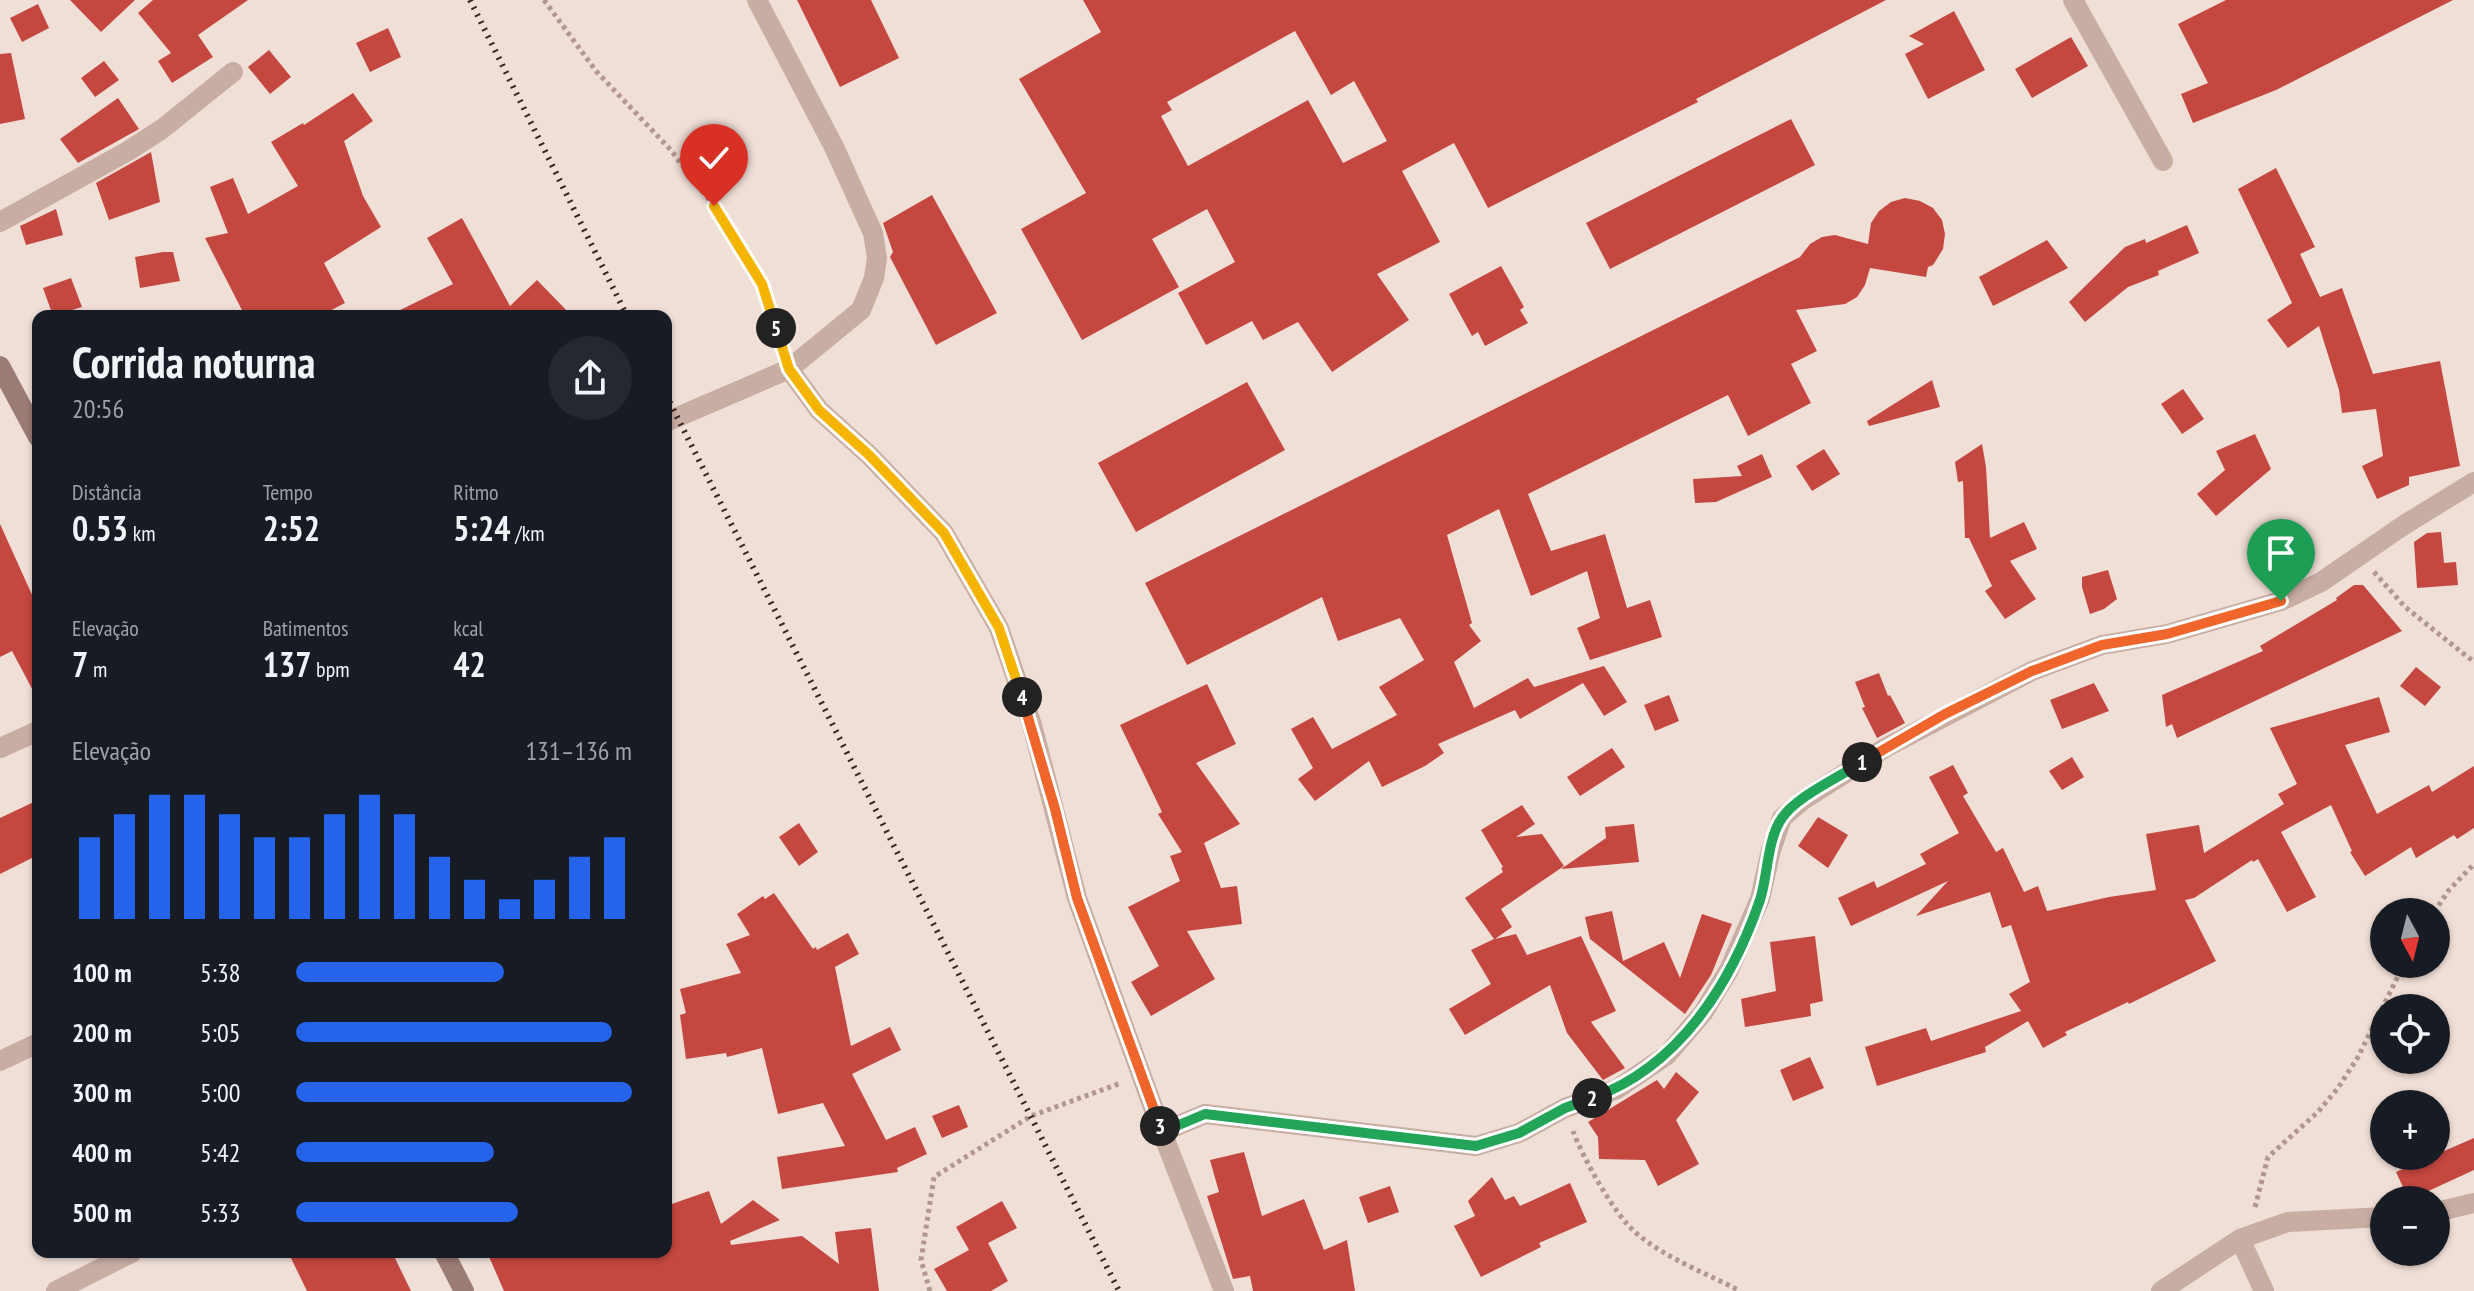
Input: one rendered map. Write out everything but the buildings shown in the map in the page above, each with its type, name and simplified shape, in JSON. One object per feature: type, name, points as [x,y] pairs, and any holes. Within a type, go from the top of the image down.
[{"type":"main road","points":[[0,366],[32,426]]},
{"type":"main road","points":[[448,1258],[464,1291]]},
{"type":"street","points":[[672,419],[789,369],[861,310],[874,278],[877,258],[873,233],[834,147],[757,0]]},
{"type":"street","points":[[2073,0],[2163,161]]},
{"type":"street","points":[[0,222],[128,151],[162,129],[233,72]]},
{"type":"street","points":[[789,369],[819,410],[869,455],[944,533],[999,628],[1032,725],[1077,898],[1141,1076],[1224,1291]]},
{"type":"street","points":[[1162,1132],[1205,1114],[1476,1146],[1519,1133],[1565,1108],[1617,1089],[1667,1055],[1703,1013],[1729,970],[1760,899],[1782,818],[1803,800],[1885,748],[2032,671],[2102,645],[2167,634],[2281,601],[2321,582],[2474,482]]},
{"type":"street","points":[[0,748],[32,734]]},
{"type":"street","points":[[0,1061],[32,1046]]},
{"type":"street","points":[[2450,1209],[2474,1203]]},
{"type":"street","points":[[2161,1291],[2240,1239],[2288,1222],[2370,1218]]},
{"type":"street","points":[[2240,1239],[2264,1291]]},
{"type":"street","points":[[56,1291],[121,1258]]},
{"type":"path","points":[[544,0],[596,71],[669,148],[714,206],[762,284],[789,369]]},
{"type":"path","points":[[2360,555],[2405,607],[2474,662]]},
{"type":"path","points":[[2444,898],[2474,864]]},
{"type":"path","points":[[2240,1239],[2259,1197],[2268,1157],[2318,1112],[2338,1088],[2358,1057],[2397,978]]},
{"type":"path","points":[[930,1291],[921,1260],[934,1177],[1031,1116],[1141,1076]]},
{"type":"path","points":[[1565,1108],[1579,1146],[1620,1215],[1636,1233],[1665,1252],[1740,1291]]},
{"type":"railway","points":[[470,0],[624,310]]},
{"type":"railway","points":[[672,407],[1119,1291]]},
{"type":"route","points":[[714,206],[762,284],[789,369],[819,410],[869,455],[944,533],[999,628],[1032,725],[1077,898],[1162,1132],[1205,1114],[1476,1146],[1519,1133],[1565,1108],[1617,1089],[1667,1055],[1703,1013],[1729,970],[1760,899],[1782,818],[1803,800],[1945,714],[2032,671],[2102,645],[2167,634],[2281,601]]}]
